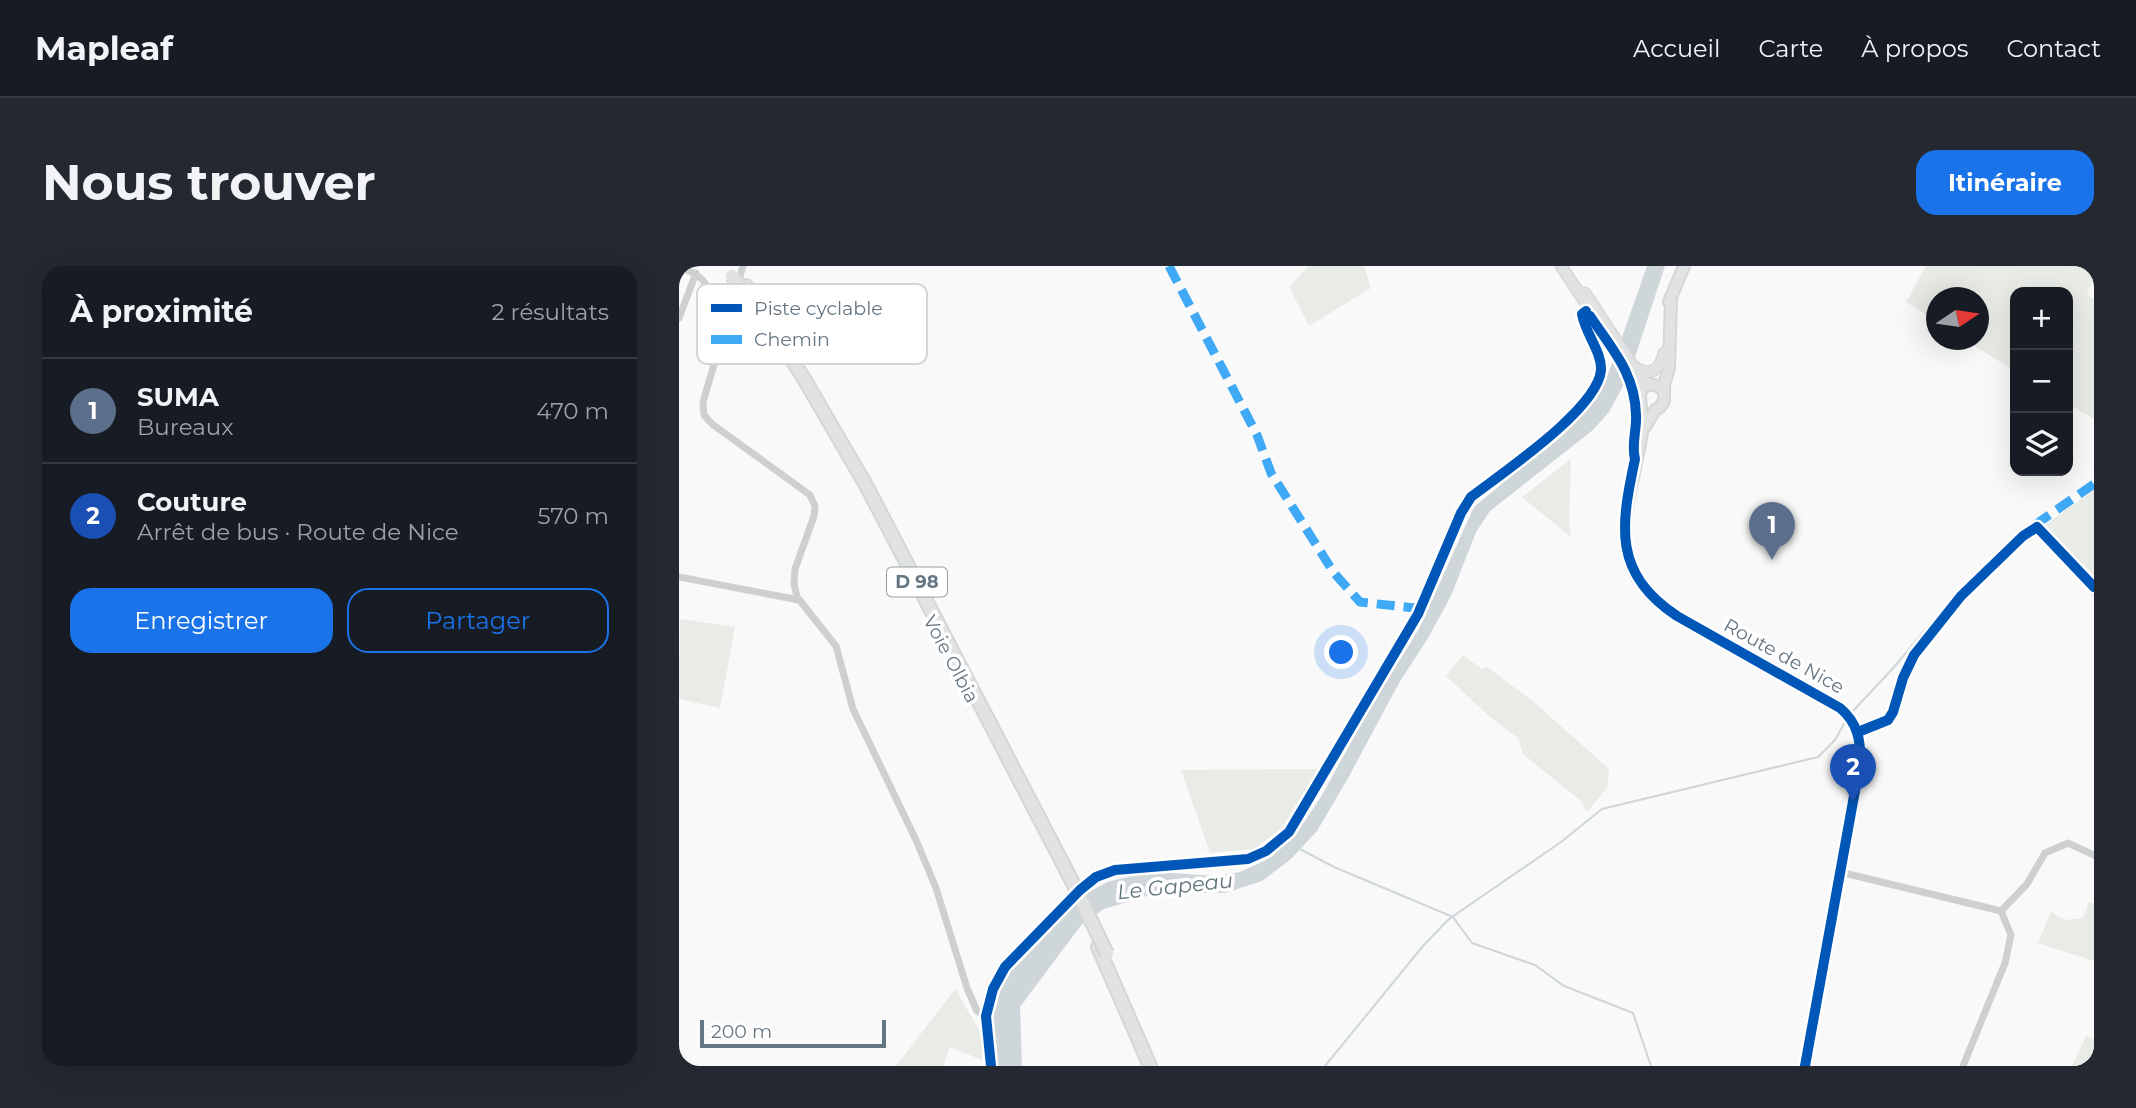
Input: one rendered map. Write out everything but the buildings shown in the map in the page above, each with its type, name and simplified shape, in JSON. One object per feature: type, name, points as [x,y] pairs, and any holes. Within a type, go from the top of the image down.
[{"type":"highway","name":"Voie Olbia","points":[[789,364],[857,481],[1073,888],[1153,1066]]},
{"type":"main road","points":[[1561,266],[1611,337]]},
{"type":"main road","points":[[1568,266],[1633,371],[1655,386],[1664,401],[1655,410],[1642,432]]},
{"type":"main road","points":[[1655,386],[1663,374],[1664,316],[1684,266]]},
{"type":"main road","points":[[1642,432],[1643,388],[1655,386],[1669,368],[1671,298]]},
{"type":"main road","points":[[1633,371],[1652,372],[1659,368],[1664,353]]},
{"type":"main road","points":[[1633,371],[1641,400],[1648,409],[1655,410]]},
{"type":"main road","name":"Route de Nice","points":[[1642,432],[1625,509],[1623,532],[1628,555],[1638,578],[1655,599],[1677,616],[1840,708],[1849,715],[1858,732]]},
{"type":"main road","points":[[1805,1066],[1860,763],[1858,732]]},
{"type":"street","points":[[679,268],[696,273],[706,284]]},
{"type":"street","points":[[679,318],[696,273]]},
{"type":"street","points":[[991,1066],[986,1016],[993,989],[1005,967],[1071,898],[1096,877],[1127,869],[1248,859],[1266,850],[1289,832],[1418,614],[1461,513],[1471,497],[1563,425],[1596,387],[1601,372],[1600,362],[1582,314],[1590,307]]},
{"type":"street","points":[[714,364],[703,402],[704,415],[712,424],[810,495],[815,506],[795,569],[794,584],[800,600],[836,646],[853,709],[936,888],[967,988],[977,1011],[986,1016]]},
{"type":"street","points":[[1858,732],[1888,720],[1914,655],[1961,596],[2030,531],[2037,527],[2094,587]]},
{"type":"street","points":[[679,577],[800,600]]},
{"type":"street","points":[[2001,911],[2027,884],[2045,853],[2068,843],[2094,855]]},
{"type":"street","points":[[1840,872],[2001,911]]},
{"type":"street","points":[[1963,1066],[2005,963],[2011,935],[2001,911]]},
{"type":"shaded area","points":[[1309,266],[1364,266],[1371,288],[1309,326],[1289,287]]},
{"type":"shaded area","points":[[1926,266],[2094,266],[2094,278],[2087,294],[2094,300],[2094,419],[2073,407],[2073,287],[2010,287],[2010,368],[1981,350],[1989,350],[1989,287],[1926,287],[1926,315],[1906,302]]},
{"type":"shaded area","points":[[1571,459],[1569,522],[1571,537],[1522,497]]},
{"type":"shaded area","points":[[2094,490],[2094,580],[2092,582],[2045,525]]},
{"type":"shaded area","points":[[680,619],[735,627],[720,708],[679,699]]},
{"type":"shaded area","points":[[1463,655],[1482,669],[1487,667],[1535,703],[1609,769],[1607,788],[1587,812],[1581,801],[1523,754],[1518,738],[1490,717],[1446,676]]},
{"type":"shaded area","points":[[1319,769],[1281,829],[1254,849],[1210,853],[1181,770]]},
{"type":"shaded area","points":[[2089,902],[2094,904],[2094,961],[2038,943],[2051,912],[2066,920],[2083,918]]},
{"type":"shaded area","points":[[956,988],[980,1032],[984,1051],[982,1060],[950,1047],[943,1066],[896,1066]]},
{"type":"shaded area","points":[[2086,1036],[2094,1039],[2094,1066],[2072,1066]]},
{"type":"water","name":"Le Gapeau","points":[[1647,266],[1665,266],[1627,379],[1609,412],[1593,430],[1490,511],[1476,532],[1451,596],[1317,831],[1291,859],[1262,881],[1225,893],[1156,893],[1104,909],[1082,924],[1020,1007],[1022,1066],[996,1066],[990,1023],[998,991],[1007,974],[1072,902],[1107,882],[1140,874],[1215,876],[1240,872],[1270,858],[1296,834],[1321,797],[1371,706],[1419,629],[1474,507],[1569,428],[1597,398],[1615,357]]},
{"type":"waterway","points":[[1971,582],[2022,530],[2034,525]]},
{"type":"waterway","points":[[2038,533],[2094,595]]},
{"type":"waterway","points":[[1940,613],[1957,595]]},
{"type":"waterway","points":[[1852,712],[1935,618]]},
{"type":"waterway","points":[[1325,1066],[1423,946],[1449,919],[1561,842],[1602,809],[1818,757],[1835,740],[1845,722]]},
{"type":"waterway","points":[[1300,849],[1334,867],[1453,917],[1472,943],[1535,965],[1564,986],[1633,1013],[1651,1066]]},
{"type":"marked path","points":[[1169,266],[1257,435],[1271,473],[1334,573],[1360,602],[1414,608],[1422,604]]},
{"type":"marked path","points":[[2037,527],[2039,522],[2094,484]]},
{"type":"cycle path","points":[[991,1066],[986,1016],[993,989],[1005,967],[1096,877],[1115,870],[1248,859],[1266,851],[1289,832],[1418,614],[1461,513],[1471,497],[1547,439],[1584,403],[1596,386],[1601,363],[1584,321],[1582,314],[1586,311]]},
{"type":"cycle path","points":[[1590,316],[1621,362],[1635,400],[1635,459],[1625,526],[1631,565],[1641,583],[1656,600],[1677,616],[1840,708],[1855,726],[1860,747],[1860,763],[1805,1066]]},
{"type":"cycle path","points":[[1858,732],[1888,720],[1914,655],[1961,596],[2023,536],[2037,527],[2094,587]]},
{"type":"place","name":"SUMA","points":[[1772,560]]},
{"type":"place","name":"Couture","points":[[1853,802]]}]
